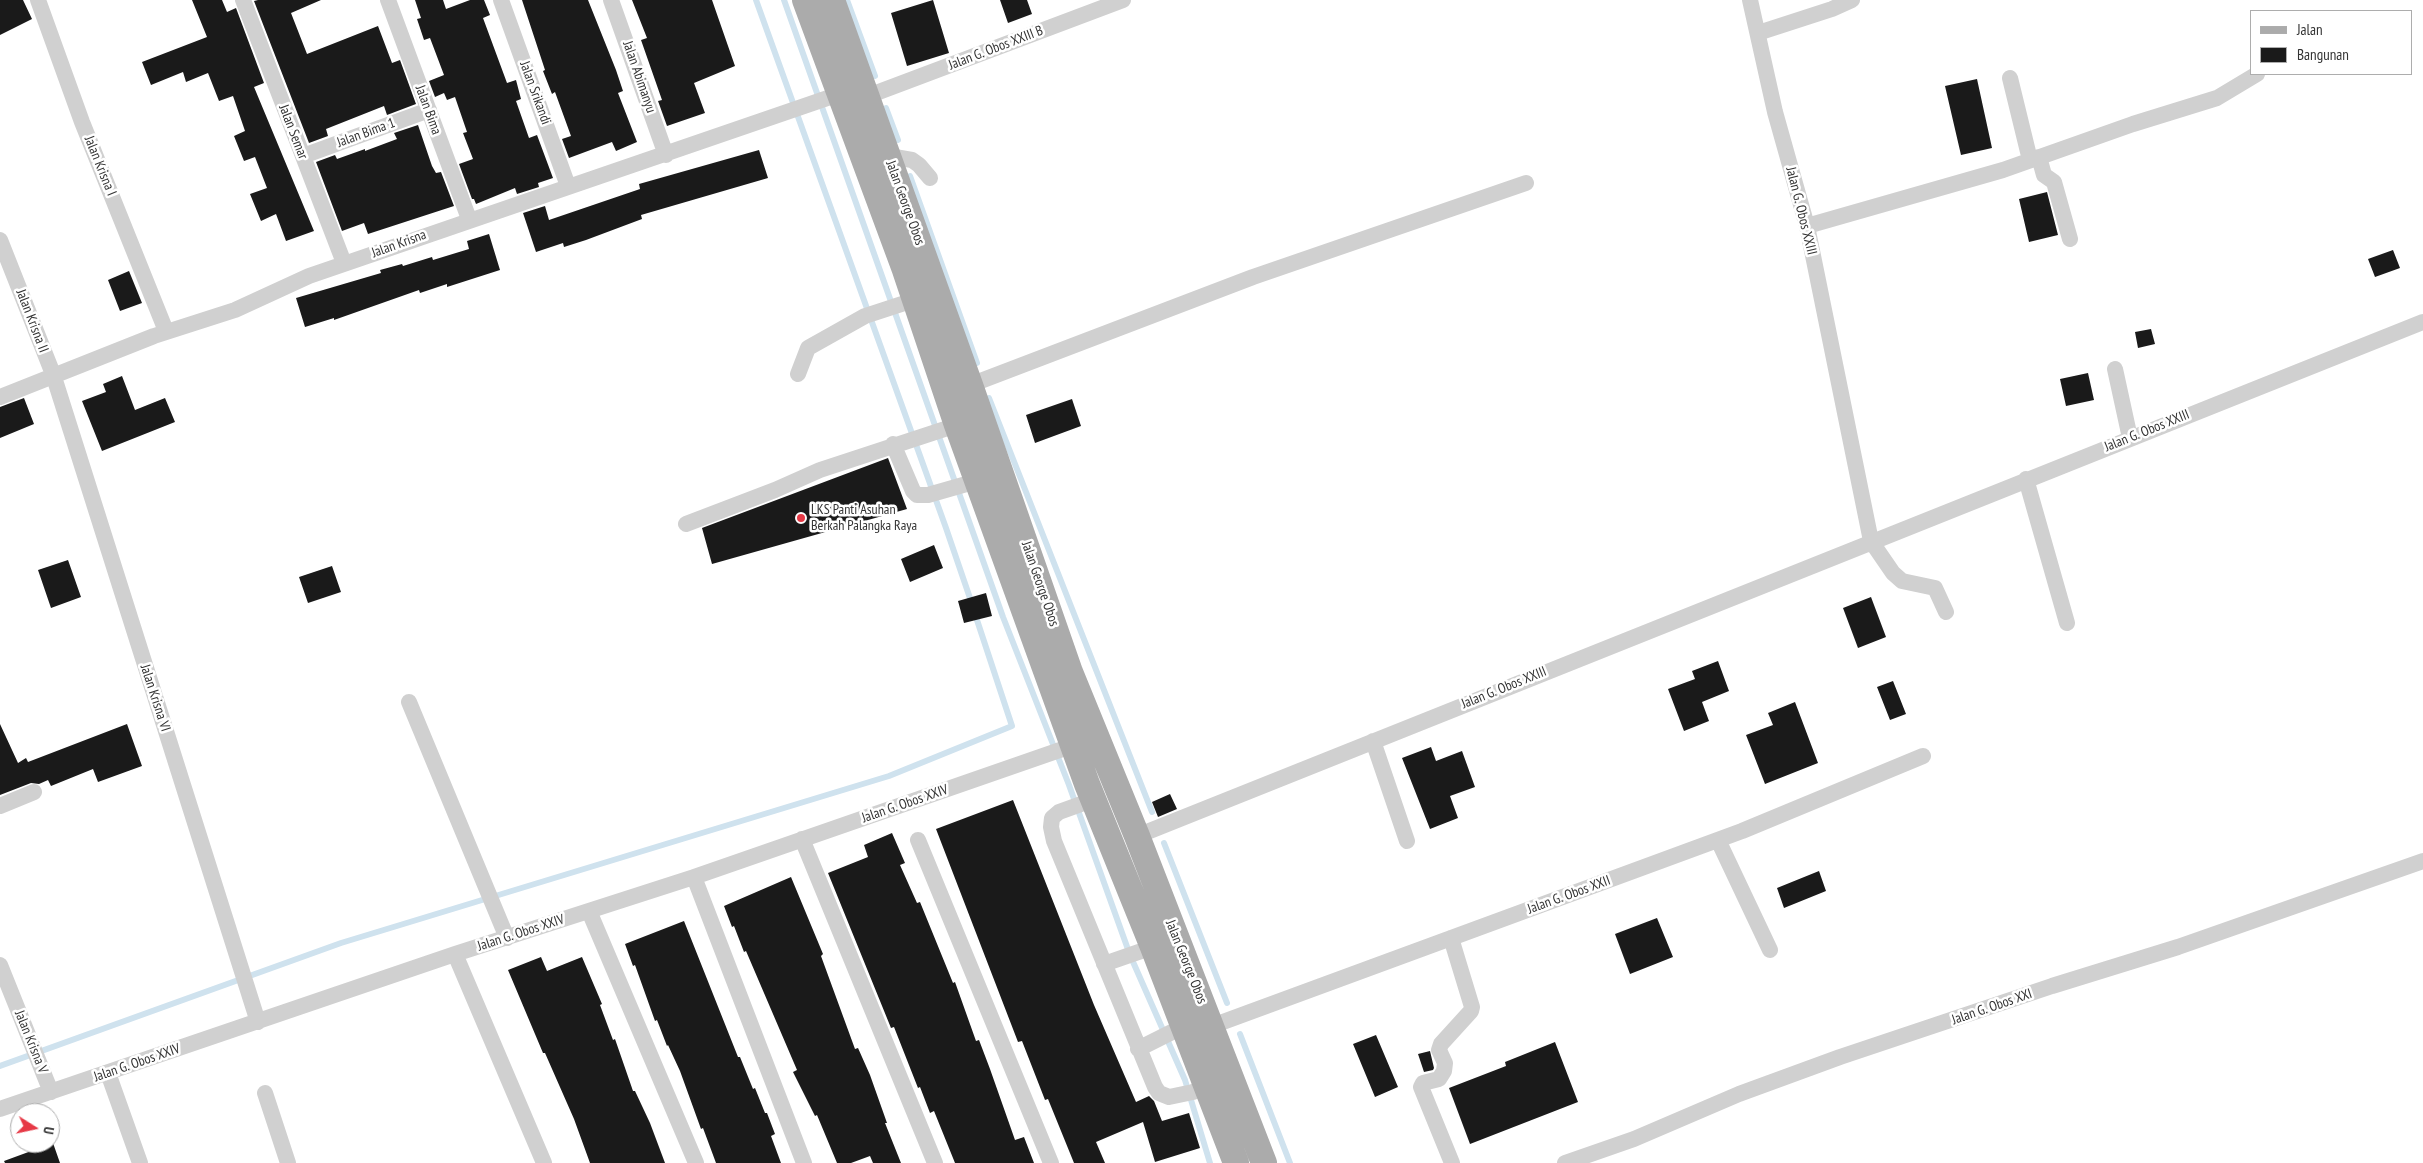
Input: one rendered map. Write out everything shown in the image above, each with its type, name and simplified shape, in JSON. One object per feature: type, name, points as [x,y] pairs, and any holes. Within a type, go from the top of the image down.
[{"type":"main road","name":"Jalan George Obos","points":[[806,0],[851,93],[889,156],[970,384],[1070,672],[1078,744],[1087,784],[1082,803],[1137,952],[1194,1090],[1244,1160]]},
{"type":"main road","name":"Jalan George Obos","points":[[832,0],[851,93],[900,305],[962,485],[1078,744],[1137,836],[1180,950],[1212,1026],[1244,1160]]},
{"type":"street","name":"Jalan Krisna I","points":[[38,0],[82,122],[166,331]]},
{"type":"street","name":"Jalan Semar","points":[[243,0],[344,263]]},
{"type":"street","name":"Jalan Bima","points":[[388,0],[469,219]]},
{"type":"street","name":"Jalan Srikandi","points":[[501,0],[568,186]]},
{"type":"street","name":"Jalan Abimanyu","points":[[612,0],[666,154]]},
{"type":"street","name":"Jalan G. Obos XXIII B","points":[[804,107],[851,93],[1123,0]]},
{"type":"street","name":"Jalan G. Obos XXIII","points":[[1750,0],[1775,112],[1807,226],[1871,541]]},
{"type":"street","points":[[1758,33],[1832,9],[1852,0]]},
{"type":"street","points":[[1807,226],[2003,170],[2133,124],[2217,98],[2255,75]]},
{"type":"street","points":[[2010,78],[2035,159],[2044,175],[2054,182],[2070,239]]},
{"type":"street","name":"Jalan Krisna","points":[[0,397],[53,374],[166,331],[235,310],[277,289],[344,263],[469,219],[804,107]]},
{"type":"street","name":"Jalan Bima 1","points":[[303,156],[429,110]]},
{"type":"street","points":[[889,156],[912,160],[930,178]]},
{"type":"street","points":[[970,384],[1253,277],[1526,183]]},
{"type":"street","name":"Jalan Krisna II","points":[[0,240],[53,374]]},
{"type":"street","points":[[798,374],[808,348],[865,316],[900,305]]},
{"type":"street","name":"Jalan G. Obos XXIII","points":[[1137,836],[2026,479],[2423,322]]},
{"type":"street","points":[[2114,369],[2130,438]]},
{"type":"street","name":"Jalan Krisna VI","points":[[53,374],[258,1022]]},
{"type":"street","points":[[686,524],[775,490],[820,470],[893,444],[943,429]]},
{"type":"street","points":[[893,444],[912,491],[917,495],[928,495],[962,485]]},
{"type":"street","points":[[2026,479],[2067,623]]},
{"type":"street","points":[[1871,541],[1892,573],[1902,581],[1935,588],[1946,612]]},
{"type":"street","points":[[409,702],[507,938]]},
{"type":"street","points":[[1373,741],[1407,841]]},
{"type":"street","name":"Jalan G. Obos XXIV","points":[[0,1109],[455,954],[694,877],[1078,744]]},
{"type":"street","name":"Jalan G. Obos XXII","points":[[1212,1026],[1718,840],[1923,756]]},
{"type":"street","points":[[0,806],[34,792]]},
{"type":"street","points":[[1082,803],[1059,812],[1052,818],[1051,827],[1054,841],[1138,1049],[1159,1093],[1169,1097],[1194,1090]]},
{"type":"street","points":[[802,839],[935,1163]]},
{"type":"street","points":[[918,840],[1051,1163]]},
{"type":"street","points":[[1718,840],[1770,950]]},
{"type":"street","name":"Jalan G. Obos XXI","points":[[1565,1163],[1634,1139],[1739,1094],[1840,1057],[2052,986],[2178,947],[2423,862]]},
{"type":"street","points":[[694,877],[804,1163]]},
{"type":"street","points":[[590,911],[696,1163]]},
{"type":"street","points":[[1451,938],[1472,1007],[1471,1011],[1441,1044],[1439,1050],[1445,1063],[1444,1072],[1439,1078],[1423,1083],[1421,1087],[1452,1163]]},
{"type":"street","points":[[1104,964],[1137,952]]},
{"type":"street","points":[[455,954],[544,1163]]},
{"type":"street","name":"Jalan Krisna V","points":[[0,965],[51,1092]]},
{"type":"street","points":[[1138,1049],[1170,1034]]},
{"type":"street","points":[[108,1072],[140,1163]]},
{"type":"street","points":[[265,1094],[288,1163]]},
{"type":"building","points":[[0,0],[23,0],[32,19],[0,35]]},
{"type":"building","points":[[192,0],[222,0],[227,12],[236,8],[264,83],[254,87],[314,231],[286,241],[276,214],[261,221],[250,194],[267,188],[255,157],[244,161],[234,136],[245,131],[233,96],[219,101],[208,73],[186,82],[183,72],[151,85],[142,62],[207,37]]},
{"type":"building","points":[[321,0],[291,13],[307,54],[378,26],[392,63],[400,60],[416,104],[387,115],[384,106],[326,129],[328,136],[309,143],[254,1]]},
{"type":"building","points":[[415,0],[443,0],[446,9],[470,0],[484,0],[490,15],[483,18],[507,83],[516,80],[521,99],[516,101],[529,138],[537,135],[553,178],[538,183],[539,187],[517,194],[515,188],[476,204],[474,199],[472,199],[459,164],[473,159],[463,133],[467,132],[455,97],[447,100],[444,93],[435,97],[429,81],[444,75],[430,38],[424,40],[417,19],[421,18]]},
{"type":"building","points":[[522,0],[588,0],[616,70],[623,91],[618,93],[637,142],[616,151],[612,142],[569,158],[562,139],[571,136],[555,92],[552,94],[543,71],[545,70]]},
{"type":"building","points":[[632,0],[712,0],[735,66],[694,83],[705,113],[667,126],[658,101],[662,100],[641,40],[647,38]]},
{"type":"building","points":[[933,0],[949,53],[907,66],[891,13]]},
{"type":"building","points":[[1000,0],[1027,0],[1032,14],[1008,23]]},
{"type":"building","points":[[1977,79],[1992,148],[1961,155],[1945,86]]},
{"type":"building","points":[[418,125],[432,166],[436,173],[441,172],[454,206],[368,234],[364,223],[342,231],[316,162],[335,155],[337,159],[365,149],[365,151],[397,139],[394,133]]},
{"type":"building","points":[[759,150],[768,178],[641,215],[642,219],[586,240],[564,247],[563,243],[536,252],[523,213],[545,206],[549,220],[640,189],[639,184]]},
{"type":"building","points":[[2047,192],[2058,235],[2029,242],[2019,199]]},
{"type":"building","points":[[489,234],[500,270],[447,287],[447,284],[420,293],[419,290],[334,320],[334,318],[305,327],[296,298],[381,273],[380,270],[402,264],[403,266],[432,257],[433,260],[469,249],[467,241]]},
{"type":"building","points":[[2393,250],[2400,268],[2375,277],[2368,259]]},
{"type":"building","points":[[129,271],[142,303],[120,311],[108,280]]},
{"type":"building","points":[[2151,329],[2155,344],[2138,348],[2135,332]]},
{"type":"building","points":[[2088,373],[2094,400],[2066,406],[2060,379]]},
{"type":"building","points":[[122,376],[135,410],[165,398],[175,422],[102,451],[82,401],[106,392],[103,384]]},
{"type":"building","points":[[24,398],[34,424],[0,438],[0,407]]},
{"type":"building","points":[[1072,399],[1081,426],[1035,443],[1026,415]]},
{"type":"building","name":"LKS Panti Asuhan Berkah Palangka Raya","points":[[888,458],[907,509],[712,564],[702,528]]},
{"type":"building","points":[[934,545],[943,568],[910,582],[901,559]]},
{"type":"building","points":[[68,560],[81,597],[51,608],[38,570]]},
{"type":"building","points":[[332,566],[341,592],[308,603],[299,577]]},
{"type":"building","points":[[986,593],[992,616],[964,623],[958,601]]},
{"type":"building","points":[[1871,597],[1886,637],[1858,648],[1843,608]]},
{"type":"building","points":[[1718,661],[1729,691],[1702,702],[1709,721],[1684,731],[1668,689],[1695,679],[1692,671]]},
{"type":"building","points":[[1893,681],[1906,714],[1890,720],[1877,687]]},
{"type":"building","points":[[1795,702],[1818,763],[1765,784],[1746,735],[1773,725],[1768,713]]},
{"type":"building","points":[[0,724],[18,763],[26,758],[28,762],[127,724],[142,766],[98,782],[93,769],[51,786],[48,780],[39,784],[31,783],[0,795]]},
{"type":"building","points":[[1431,747],[1436,761],[1462,751],[1475,787],[1450,796],[1458,818],[1430,829],[1402,758]]},
{"type":"building","points":[[1170,794],[1177,809],[1158,817],[1152,802]]},
{"type":"building","points":[[1013,800],[1094,1005],[1136,1102],[1149,1096],[1154,1101],[1162,1121],[1189,1113],[1200,1148],[1155,1162],[1143,1122],[1096,1142],[1105,1163],[1074,1163],[1048,1099],[1045,1100],[1022,1041],[1018,1042],[936,829]]},
{"type":"building","points":[[892,833],[905,863],[900,865],[917,903],[920,902],[953,983],[955,982],[976,1041],[979,1040],[1015,1140],[1024,1137],[1034,1163],[955,1163],[934,1111],[930,1113],[894,1027],[891,1028],[828,873],[868,857],[864,845]]},
{"type":"building","points":[[1819,871],[1826,891],[1784,908],[1777,888]]},
{"type":"building","points":[[791,877],[823,954],[821,956],[855,1049],[858,1048],[870,1075],[887,1123],[885,1123],[901,1163],[873,1163],[870,1156],[851,1163],[837,1163],[817,1115],[815,1116],[793,1072],[797,1070],[746,951],[744,952],[734,926],[732,927],[724,906]]},
{"type":"building","points":[[1657,918],[1673,957],[1630,974],[1615,934]]},
{"type":"building","points":[[684,921],[738,1057],[740,1057],[753,1089],[755,1088],[765,1113],[767,1113],[775,1134],[771,1136],[781,1163],[716,1163],[703,1128],[701,1129],[680,1071],[667,1046],[657,1020],[655,1021],[635,965],[633,966],[625,944]]},
{"type":"building","points":[[541,957],[547,971],[582,957],[602,1004],[600,1005],[613,1040],[615,1039],[633,1091],[635,1091],[650,1123],[665,1163],[590,1163],[574,1119],[545,1053],[543,1053],[508,970]]},
{"type":"building","points":[[1376,1035],[1398,1087],[1375,1097],[1353,1044]]},
{"type":"building","points":[[1555,1042],[1578,1102],[1470,1144],[1449,1088],[1506,1066],[1505,1062]]},
{"type":"building","points":[[1430,1051],[1434,1068],[1424,1072],[1418,1054]]},
{"type":"building","points":[[26,1153],[56,1153],[60,1163],[5,1163],[4,1161]]},
{"type":"waterway","points":[[756,0],[972,604]]},
{"type":"waterway","points":[[784,0],[1003,617],[1069,785],[1130,955],[1185,1080],[1210,1163]]},
{"type":"waterway","points":[[847,0],[875,76]]},
{"type":"waterway","points":[[886,108],[898,140]]},
{"type":"waterway","points":[[910,176],[977,363]]},
{"type":"waterway","points":[[989,398],[1152,812]]},
{"type":"waterway","points":[[0,1066],[341,943],[889,776],[1012,726],[975,614]]},
{"type":"waterway","points":[[1164,843],[1227,1003]]},
{"type":"waterway","points":[[1240,1034],[1290,1163]]},
{"type":"place","name":"LKS Panti Asuhan Berkah Palangka Raya","points":[[801,518]]}]
